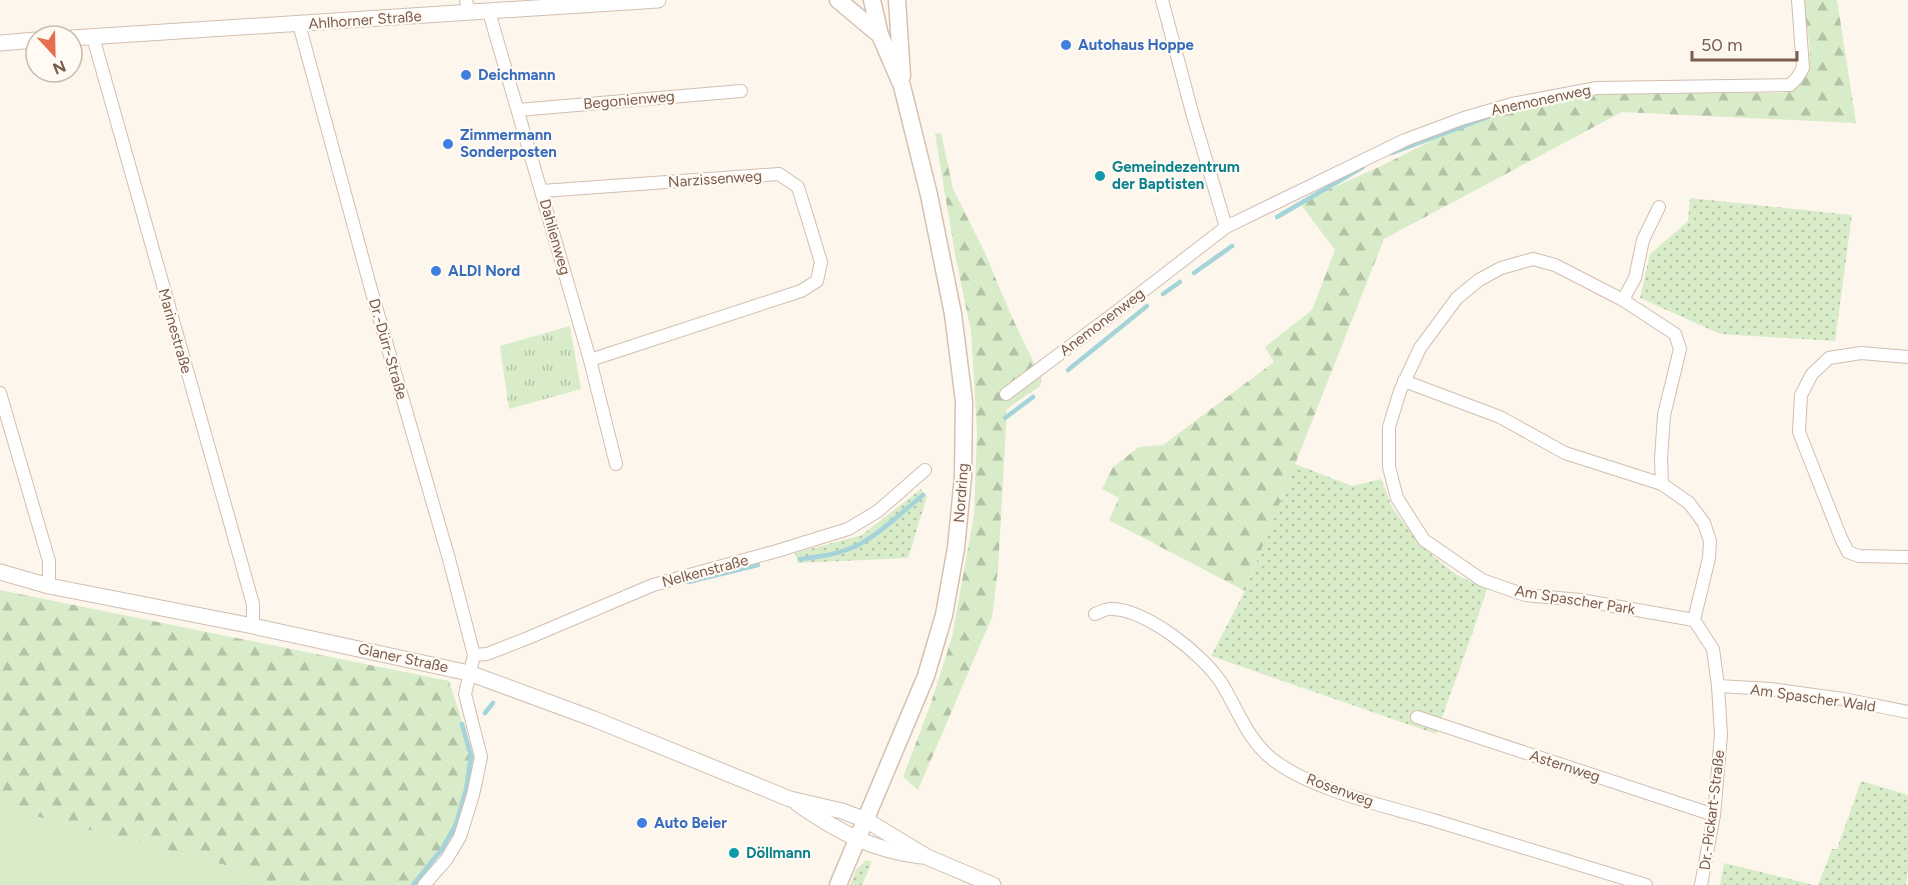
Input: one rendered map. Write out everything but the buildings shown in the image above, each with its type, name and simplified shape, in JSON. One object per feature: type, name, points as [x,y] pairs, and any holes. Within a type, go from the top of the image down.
[{"type":"main road","points":[[837,0],[880,35]]},
{"type":"main road","name":"Nordring","points":[[838,885],[926,676],[944,615],[956,548],[963,477],[964,401],[953,314],[918,149],[902,86],[880,35],[872,0]]},
{"type":"main road","name":"Nordring","points":[[897,0],[902,86]]},
{"type":"street","name":"Ahlhorner Straße","points":[[84,37],[299,24],[467,7],[489,12],[658,0]]},
{"type":"street","points":[[1162,0],[1226,227]]},
{"type":"street","name":"Anemonenweg","points":[[1006,394],[1226,227],[1405,140],[1464,118],[1512,104],[1597,88],[1790,85],[1803,68],[1798,0]]},
{"type":"street","name":"Dahlienweg","points":[[489,12],[590,360],[616,464]]},
{"type":"street","name":"Dr.-Dürr-Straße","points":[[299,24],[474,655]]},
{"type":"street","points":[[0,37],[0,43],[24,41]]},
{"type":"street","name":"Marinestraße","points":[[93,37],[253,604],[253,626]]},
{"type":"street","name":"Begonienweg","points":[[518,110],[741,91]]},
{"type":"street","name":"Narzissenweg","points":[[542,191],[779,174],[798,187],[821,262],[817,280],[801,291],[590,360]]},
{"type":"street","points":[[1623,300],[1635,278],[1643,240],[1659,207]]},
{"type":"street","name":"Am Spascher Park","points":[[1662,484],[1660,459],[1664,415],[1680,349],[1675,334],[1623,300],[1555,265],[1533,260],[1501,268],[1479,280],[1457,298],[1420,348],[1404,381],[1389,427],[1389,467],[1397,498],[1424,540],[1482,580],[1525,595],[1580,600],[1694,620]]},
{"type":"street","points":[[1908,357],[1861,353],[1829,358],[1812,374],[1802,395],[1799,432],[1848,552],[1859,556],[1908,557]]},
{"type":"street","points":[[1404,381],[1500,417],[1564,453],[1662,484],[1689,503],[1704,523],[1710,542],[1709,558],[1694,620],[1713,649],[1718,686]]},
{"type":"street","points":[[0,393],[49,561],[49,585]]},
{"type":"street","name":"Nelkenstraße","points":[[474,655],[487,654],[528,638],[653,585],[848,529],[878,511],[925,470]]},
{"type":"street","name":"Glaner Straße","points":[[0,572],[49,585],[469,673],[594,719],[790,799],[842,811],[866,820],[927,857],[993,885]]},
{"type":"street","name":"Rosenweg","points":[[1095,614],[1111,608],[1144,618],[1194,651],[1221,683],[1244,726],[1257,744],[1272,759],[1288,769],[1346,794],[1646,885]]},
{"type":"street","points":[[424,885],[446,860],[460,837],[473,795],[481,757],[465,694],[474,655]]},
{"type":"street","name":"Am Spascher Wald","points":[[1718,686],[1771,689],[1843,699],[1908,712]]},
{"type":"street","name":"Dr.-Pickart-Straße","points":[[1701,885],[1714,814],[1721,735],[1718,686]]},
{"type":"street","name":"Asternweg","points":[[1417,717],[1714,814]]},
{"type":"street","name":"Glaner Straße","points":[[790,799],[834,828],[858,840],[910,855],[927,857]]},
{"type":"green space","points":[[1802,0],[1837,0],[1856,123],[1622,112],[1384,239],[1245,591],[1109,520],[1119,498],[1102,489],[1113,467],[1139,447],[1163,445],[1274,362],[1265,347],[1312,310],[1335,250],[1302,206],[1308,199],[1467,123],[1534,107],[1606,92],[1784,93],[1801,82],[1807,72],[1809,62],[1809,41]]},
{"type":"green space","points":[[941,133],[953,189],[985,253],[1042,380],[1040,386],[1007,409],[998,569],[992,617],[918,790],[903,777],[930,706],[952,637],[974,515],[977,431],[971,331],[955,254],[935,134]]},
{"type":"green space","points":[[1690,198],[1852,215],[1835,341],[1720,334],[1640,298],[1650,254],[1688,221]]},
{"type":"green space","points":[[570,326],[581,389],[509,409],[500,346]]},
{"type":"green space","points":[[1295,464],[1352,486],[1381,479],[1392,507],[1434,557],[1457,575],[1487,589],[1436,734],[1211,656],[1245,591]]},
{"type":"green space","points":[[921,489],[927,497],[908,558],[798,563],[795,553],[862,535]]},
{"type":"green space","points":[[0,590],[449,681],[474,757],[469,793],[456,831],[417,885],[249,885],[240,869],[0,807]]},
{"type":"green space","points":[[1861,781],[1908,795],[1906,885],[1818,885],[1832,849],[1837,849]]},
{"type":"green space","points":[[0,807],[240,869],[249,885],[0,885]]},
{"type":"green space","points":[[866,860],[872,862],[862,885],[850,885],[856,870]]},
{"type":"green space","points":[[1724,863],[1814,885],[1720,885]]},
{"type":"waterway","points":[[1392,153],[1488,117]]},
{"type":"waterway","points":[[1277,217],[1363,167]]},
{"type":"waterway","points":[[1194,273],[1232,246]]},
{"type":"waterway","points":[[1163,294],[1180,282]]},
{"type":"waterway","points":[[1068,370],[1147,306]]},
{"type":"waterway","points":[[1005,418],[1033,397]]},
{"type":"waterway","points":[[800,559],[832,554],[860,544],[879,532],[923,495]]},
{"type":"waterway","points":[[688,582],[758,565]]},
{"type":"waterway","points":[[485,713],[493,703]]},
{"type":"waterway","points":[[413,885],[442,849],[456,824],[466,790],[471,756],[462,724]]},
{"type":"place","name":"Autohaus Hoppe","points":[[1066,45]]},
{"type":"place","name":"Deichmann","points":[[466,75]]},
{"type":"place","name":"Zimmermann Sonderposten","points":[[448,144]]},
{"type":"place","name":"Gemeindezentrum der Baptisten","points":[[1100,176]]},
{"type":"place","name":"ALDI Nord","points":[[436,271]]},
{"type":"place","name":"Auto Beier","points":[[642,823]]},
{"type":"place","name":"Döllmann","points":[[734,853]]}]
